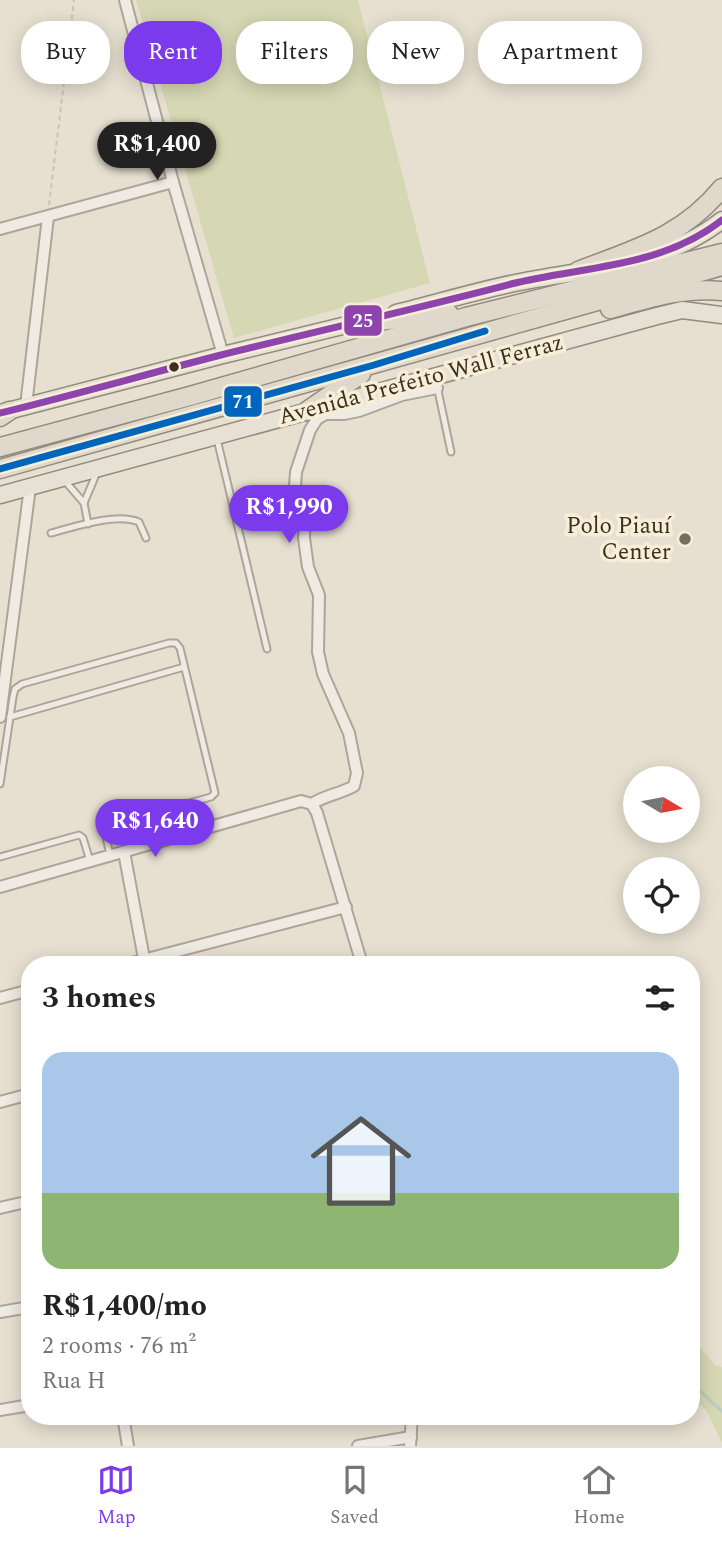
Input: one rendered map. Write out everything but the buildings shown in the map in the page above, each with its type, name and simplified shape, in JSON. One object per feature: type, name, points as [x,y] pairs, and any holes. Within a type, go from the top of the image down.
[{"type":"highway","points":[[578,271],[677,230],[697,215],[722,188]]},
{"type":"highway","name":"Avenida Prefeito Wall Ferraz","points":[[0,469],[374,365],[506,317],[722,253]]},
{"type":"highway","name":"Avenida Prefeito Wall Ferraz","points":[[568,299],[722,266]]},
{"type":"highway","points":[[356,323],[506,317],[560,322],[680,291],[722,291]]},
{"type":"highway","name":"Avenida Prefeito Wall Ferraz","points":[[0,447],[466,317],[506,317]]},
{"type":"highway","points":[[307,411],[374,365]]},
{"type":"main road","points":[[9,412],[223,355],[518,282],[620,265],[666,252],[699,236],[722,220]]},
{"type":"main road","name":"Avenida Prefeito Wall Ferraz","points":[[0,495],[307,411],[326,410],[436,382],[682,310],[722,315]]},
{"type":"street","points":[[125,0],[173,182],[223,355]]},
{"type":"street","points":[[0,229],[173,182]]},
{"type":"street","points":[[9,412],[48,217]]},
{"type":"street","points":[[312,804],[323,796],[354,786],[357,773],[349,733],[323,674],[318,652],[318,595],[307,567],[305,512],[302,498],[295,486],[296,472],[310,430],[326,410]]},
{"type":"street","points":[[5,717],[30,487]]},
{"type":"street","points":[[0,887],[302,801],[312,804],[317,813],[360,956]]},
{"type":"street","points":[[124,852],[143,956]]},
{"type":"street","points":[[166,956],[345,907]]},
{"type":"street","points":[[0,998],[21,992]]},
{"type":"street","points":[[0,1102],[21,1096]]},
{"type":"street","points":[[0,1208],[21,1203]]},
{"type":"street","points":[[0,1312],[21,1308]]},
{"type":"street","points":[[0,1410],[21,1406]]},
{"type":"street","points":[[124,1425],[128,1446]]},
{"type":"street","points":[[358,1446],[410,1441]]},
{"type":"lane","points":[[436,382],[451,452]]},
{"type":"lane","points":[[217,436],[267,649]]},
{"type":"lane","points":[[84,503],[98,469]]},
{"type":"lane","points":[[63,479],[84,503],[88,524]]},
{"type":"lane","points":[[51,533],[88,524],[131,519],[139,522],[146,538]]},
{"type":"lane","points":[[0,784],[5,717],[15,689],[22,684],[169,642],[176,643],[180,648],[215,793],[211,797],[108,825],[104,828],[104,833],[110,856]]},
{"type":"lane","points":[[5,717],[184,667]]},
{"type":"lane","points":[[0,857],[79,835],[83,838],[90,861]]},
{"type":"path","points":[[48,217],[74,0]]},
{"type":"green space","points":[[136,0],[358,0],[367,35],[367,84],[379,84],[430,283],[234,338],[160,84],[222,84],[222,21],[142,21]]},
{"type":"green space","points":[[700,1347],[716,1366],[722,1367],[722,1443],[706,1410],[700,1405]]},
{"type":"waterway","points":[[700,1391],[722,1411]]},
{"type":"transit line","name":"25","points":[[0,413],[221,355],[511,284],[648,257],[674,248],[722,220]]},
{"type":"transit line","name":"71","points":[[0,469],[374,365],[485,331]]},
{"type":"place","name":"Polo Piauí Center","points":[[685,539]]}]
